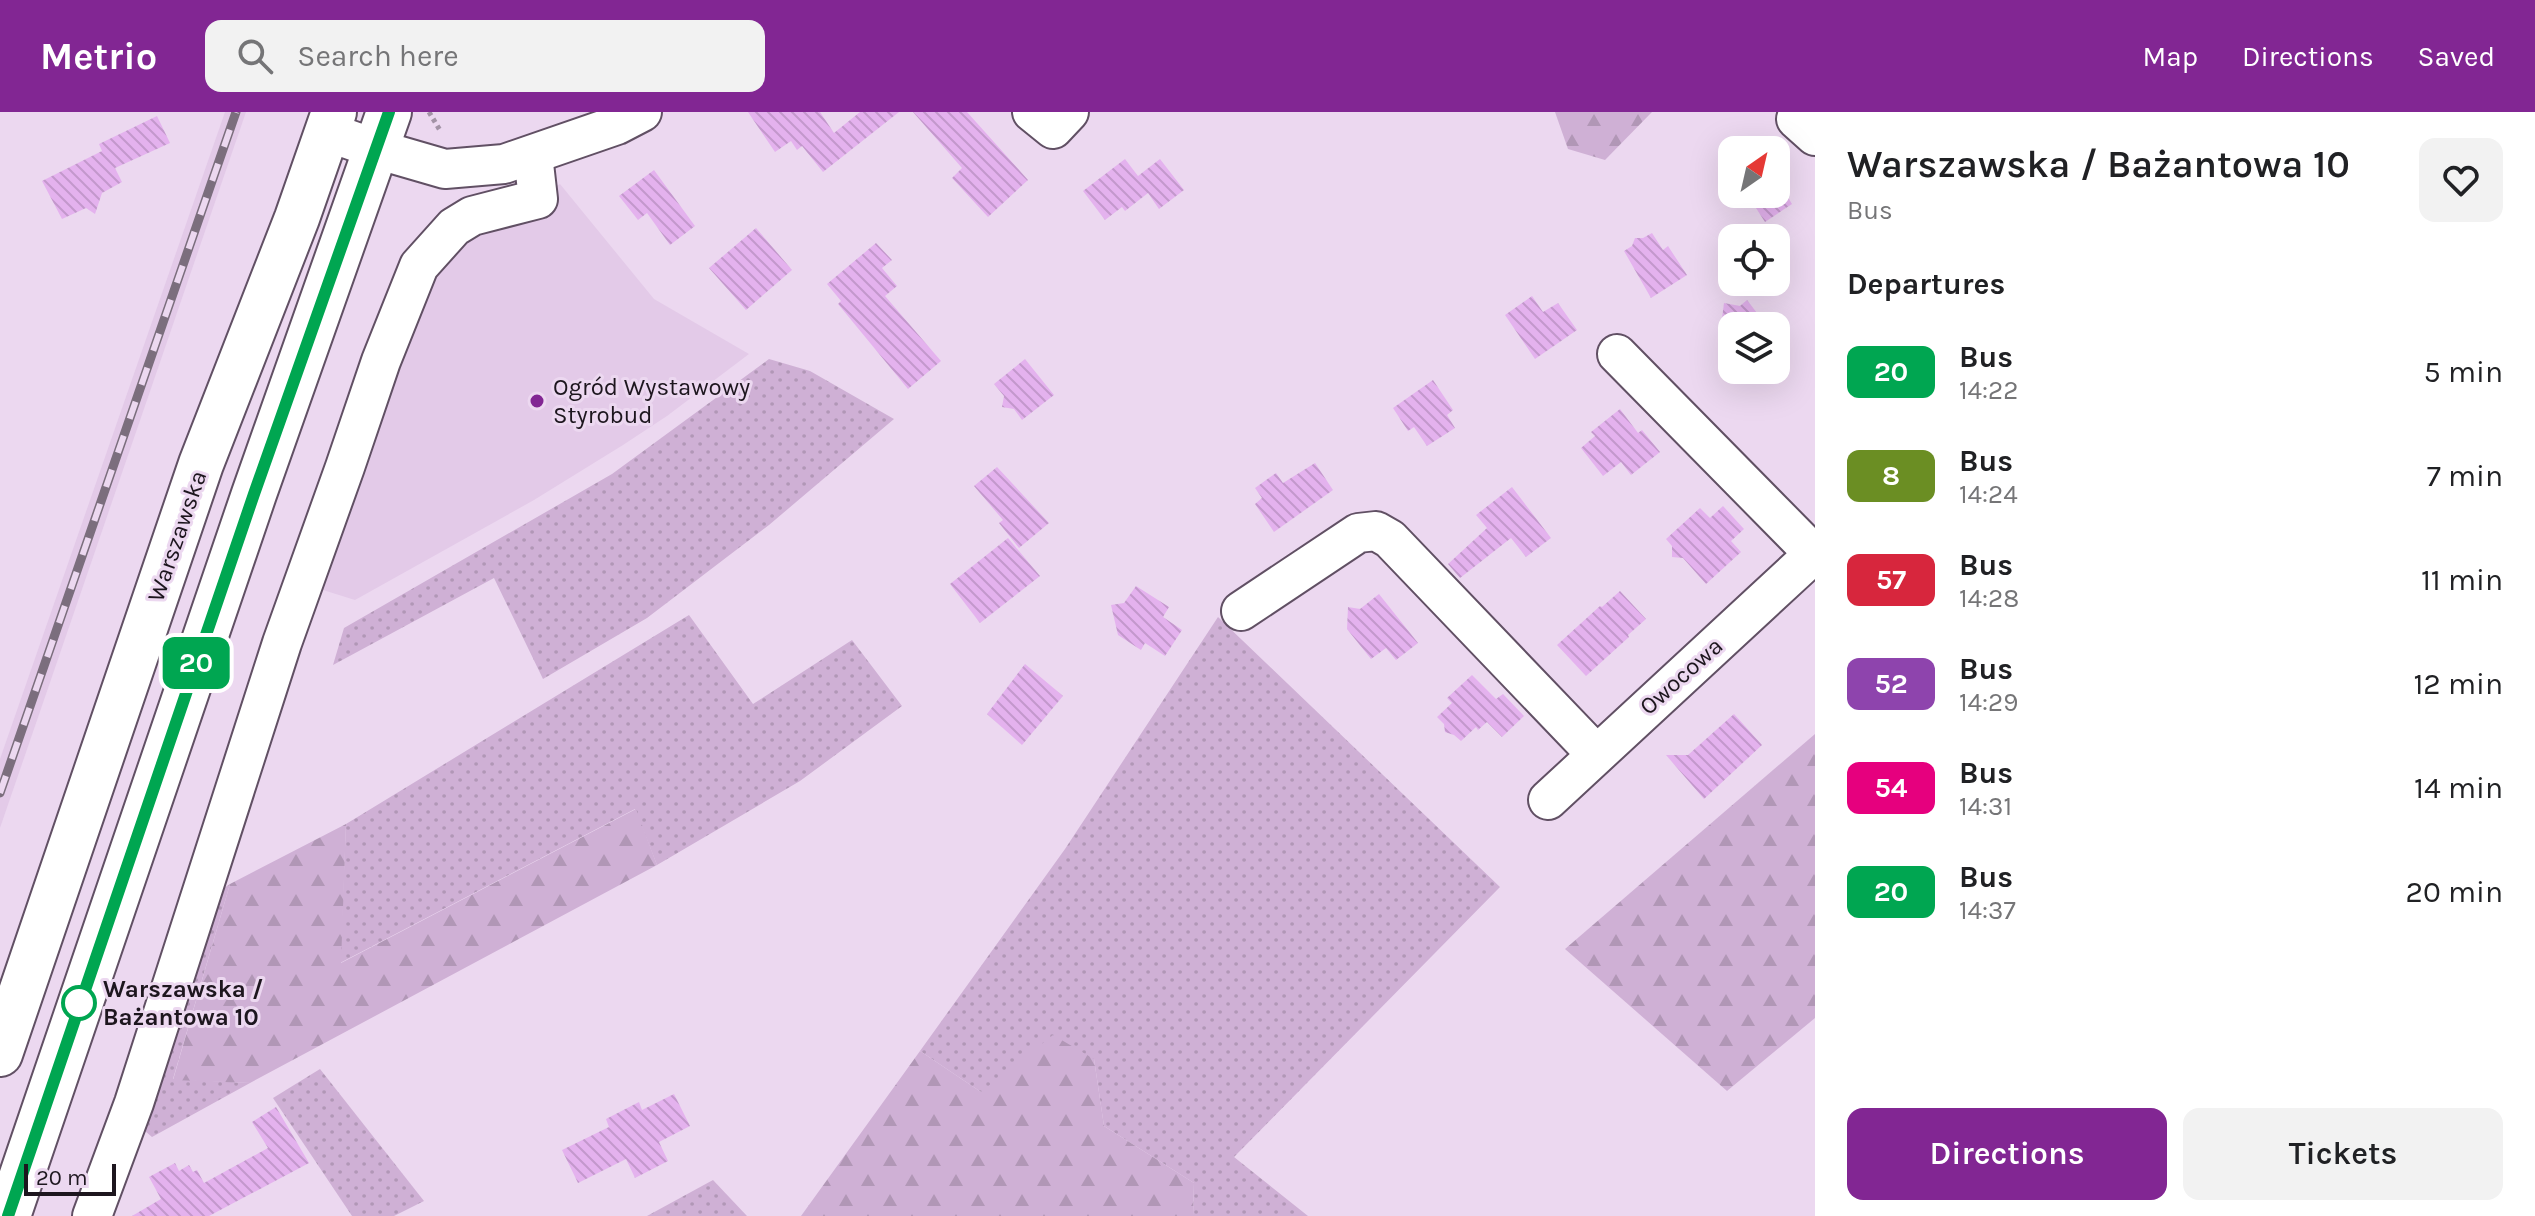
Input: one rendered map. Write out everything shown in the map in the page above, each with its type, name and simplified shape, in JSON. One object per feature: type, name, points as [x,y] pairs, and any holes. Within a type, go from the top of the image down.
[{"type":"main road","name":"Warszawska","points":[[0,1054],[201,464],[331,122]]},
{"type":"main road","points":[[8,1216],[254,494],[382,131]]},
{"type":"street","points":[[331,122],[382,131],[445,169],[504,164],[617,125],[642,112]]},
{"type":"street","points":[[1032,112],[1053,129],[1069,112]]},
{"type":"street","points":[[92,1216],[134,1103],[282,643],[381,361],[419,266],[454,227],[472,216],[538,199],[533,155]]},
{"type":"street","points":[[1617,354],[1815,554]]},
{"type":"street","points":[[1241,611],[1358,533],[1376,531],[1390,539],[1596,754]]},
{"type":"street","name":"Owocowa","points":[[1548,800],[1815,554]]},
{"type":"shaded area","points":[[225,112],[246,112],[0,828],[0,759]]},
{"type":"shaded area","name":"Ogród Wystawowy Styrobud","points":[[560,184],[654,299],[749,354],[623,445],[534,500],[355,600],[323,590],[432,257]]},
{"type":"green space","points":[[1555,112],[1652,112],[1605,160],[1568,149]]},
{"type":"green space","points":[[769,359],[810,371],[894,419],[769,525],[647,618],[543,679],[494,578],[333,665],[344,628],[612,474]]},
{"type":"green space","points":[[689,615],[753,704],[852,640],[902,706],[800,781],[657,865],[635,809],[340,963],[346,824]]},
{"type":"green space","points":[[1218,617],[1500,887],[1234,1157],[1308,1216],[1193,1216],[1194,1183],[1104,1126],[1094,1059],[981,1092],[920,1051],[1065,849]]},
{"type":"green space","points":[[1815,734],[1815,1018],[1727,1091],[1565,949]]},
{"type":"green space","points":[[636,809],[657,865],[250,1083],[173,1080],[230,884],[346,824],[341,963]]},
{"type":"green space","points":[[230,884],[173,1079],[250,1083],[152,1137],[138,1125],[215,894]]},
{"type":"green space","points":[[1053,1035],[1094,1059],[1104,1126],[1194,1183],[1193,1216],[801,1216],[920,1051],[981,1092]]},
{"type":"green space","points":[[320,1069],[424,1201],[394,1216],[352,1216],[273,1098]]},
{"type":"green space","points":[[713,1180],[747,1216],[647,1216]]},
{"type":"building","points":[[748,112],[820,112],[834,133],[860,112],[899,112],[823,172],[802,146],[797,150],[791,141],[775,152]]},
{"type":"building","points":[[913,112],[967,112],[1028,180],[988,217],[952,178],[962,168]]},
{"type":"building","points":[[157,116],[170,143],[115,168],[122,182],[102,193],[95,214],[86,208],[62,219],[42,181],[102,151],[99,144]]},
{"type":"building","points":[[1125,159],[1138,176],[1160,159],[1184,190],[1159,209],[1148,193],[1125,211],[1122,207],[1105,220],[1083,191]]},
{"type":"building","points":[[654,170],[695,226],[670,245],[647,213],[638,220],[619,196]]},
{"type":"building","points":[[1756,208],[1786,208],[1765,222]]},
{"type":"building","points":[[756,228],[792,270],[746,310],[709,268]]},
{"type":"building","points":[[1652,233],[1663,250],[1668,246],[1687,275],[1651,298],[1624,251],[1632,246],[1635,238]]},
{"type":"building","points":[[876,243],[892,260],[882,268],[897,286],[885,296],[941,361],[908,389],[838,304],[841,301],[827,284]]},
{"type":"building","points":[[1532,296],[1543,312],[1558,303],[1577,330],[1535,359],[1505,315]]},
{"type":"building","points":[[1747,300],[1756,312],[1723,312],[1724,303],[1740,306]]},
{"type":"building","points":[[1025,359],[1054,395],[1022,420],[1014,409],[1002,407],[1004,396],[994,384]]},
{"type":"building","points":[[1433,380],[1453,410],[1447,415],[1455,428],[1427,446],[1414,427],[1408,431],[1393,408]]},
{"type":"building","points":[[1620,409],[1638,433],[1642,430],[1660,452],[1631,475],[1621,462],[1603,476],[1581,448],[1595,436],[1591,432]]},
{"type":"building","points":[[1315,463],[1333,490],[1274,532],[1255,504],[1262,498],[1255,488],[1276,473],[1283,483]]},
{"type":"building","points":[[997,467],[1049,523],[1019,548],[999,523],[1003,520],[974,486]]},
{"type":"building","points":[[1512,487],[1551,538],[1526,557],[1511,538],[1460,578],[1448,564],[1487,528],[1476,515]]},
{"type":"building","points":[[1723,506],[1744,529],[1731,541],[1741,552],[1706,584],[1683,558],[1672,557],[1672,546],[1666,539],[1700,508],[1710,518]]},
{"type":"building","points":[[1008,538],[1040,576],[980,623],[950,584]]},
{"type":"building","points":[[1136,586],[1169,607],[1163,617],[1182,630],[1165,656],[1145,643],[1141,650],[1118,635],[1111,605],[1124,603]]},
{"type":"building","points":[[1620,591],[1646,619],[1586,676],[1557,645]]},
{"type":"building","points":[[1379,594],[1418,643],[1396,660],[1386,648],[1371,659],[1347,629],[1348,607],[1360,609]]},
{"type":"building","points":[[1025,664],[1063,696],[1022,745],[987,714]]},
{"type":"building","points":[[1472,675],[1496,699],[1503,694],[1524,716],[1502,737],[1487,722],[1478,730],[1476,727],[1461,741],[1445,732],[1444,724],[1437,717],[1452,703],[1447,698]]},
{"type":"building","points":[[1734,714],[1762,745],[1704,799],[1666,755],[1688,755]]},
{"type":"building","points":[[674,1094],[690,1126],[659,1142],[668,1161],[635,1178],[626,1159],[578,1183],[562,1150],[609,1127],[606,1119],[639,1102],[642,1110]]},
{"type":"building","points":[[276,1107],[309,1163],[209,1216],[132,1216],[161,1199],[149,1177],[175,1163],[179,1171],[189,1165],[193,1172],[197,1170],[204,1183],[268,1148],[252,1122]]},
{"type":"railway","points":[[0,793],[236,112]]},
{"type":"bus line","name":"20","points":[[8,1216],[254,494],[389,112]]},
{"type":"place","name":"Ogród Wystawowy Styrobud","points":[[537,401]]},
{"type":"place","name":"Warszawska / Bażantowa 10","points":[[79,1003]]}]
